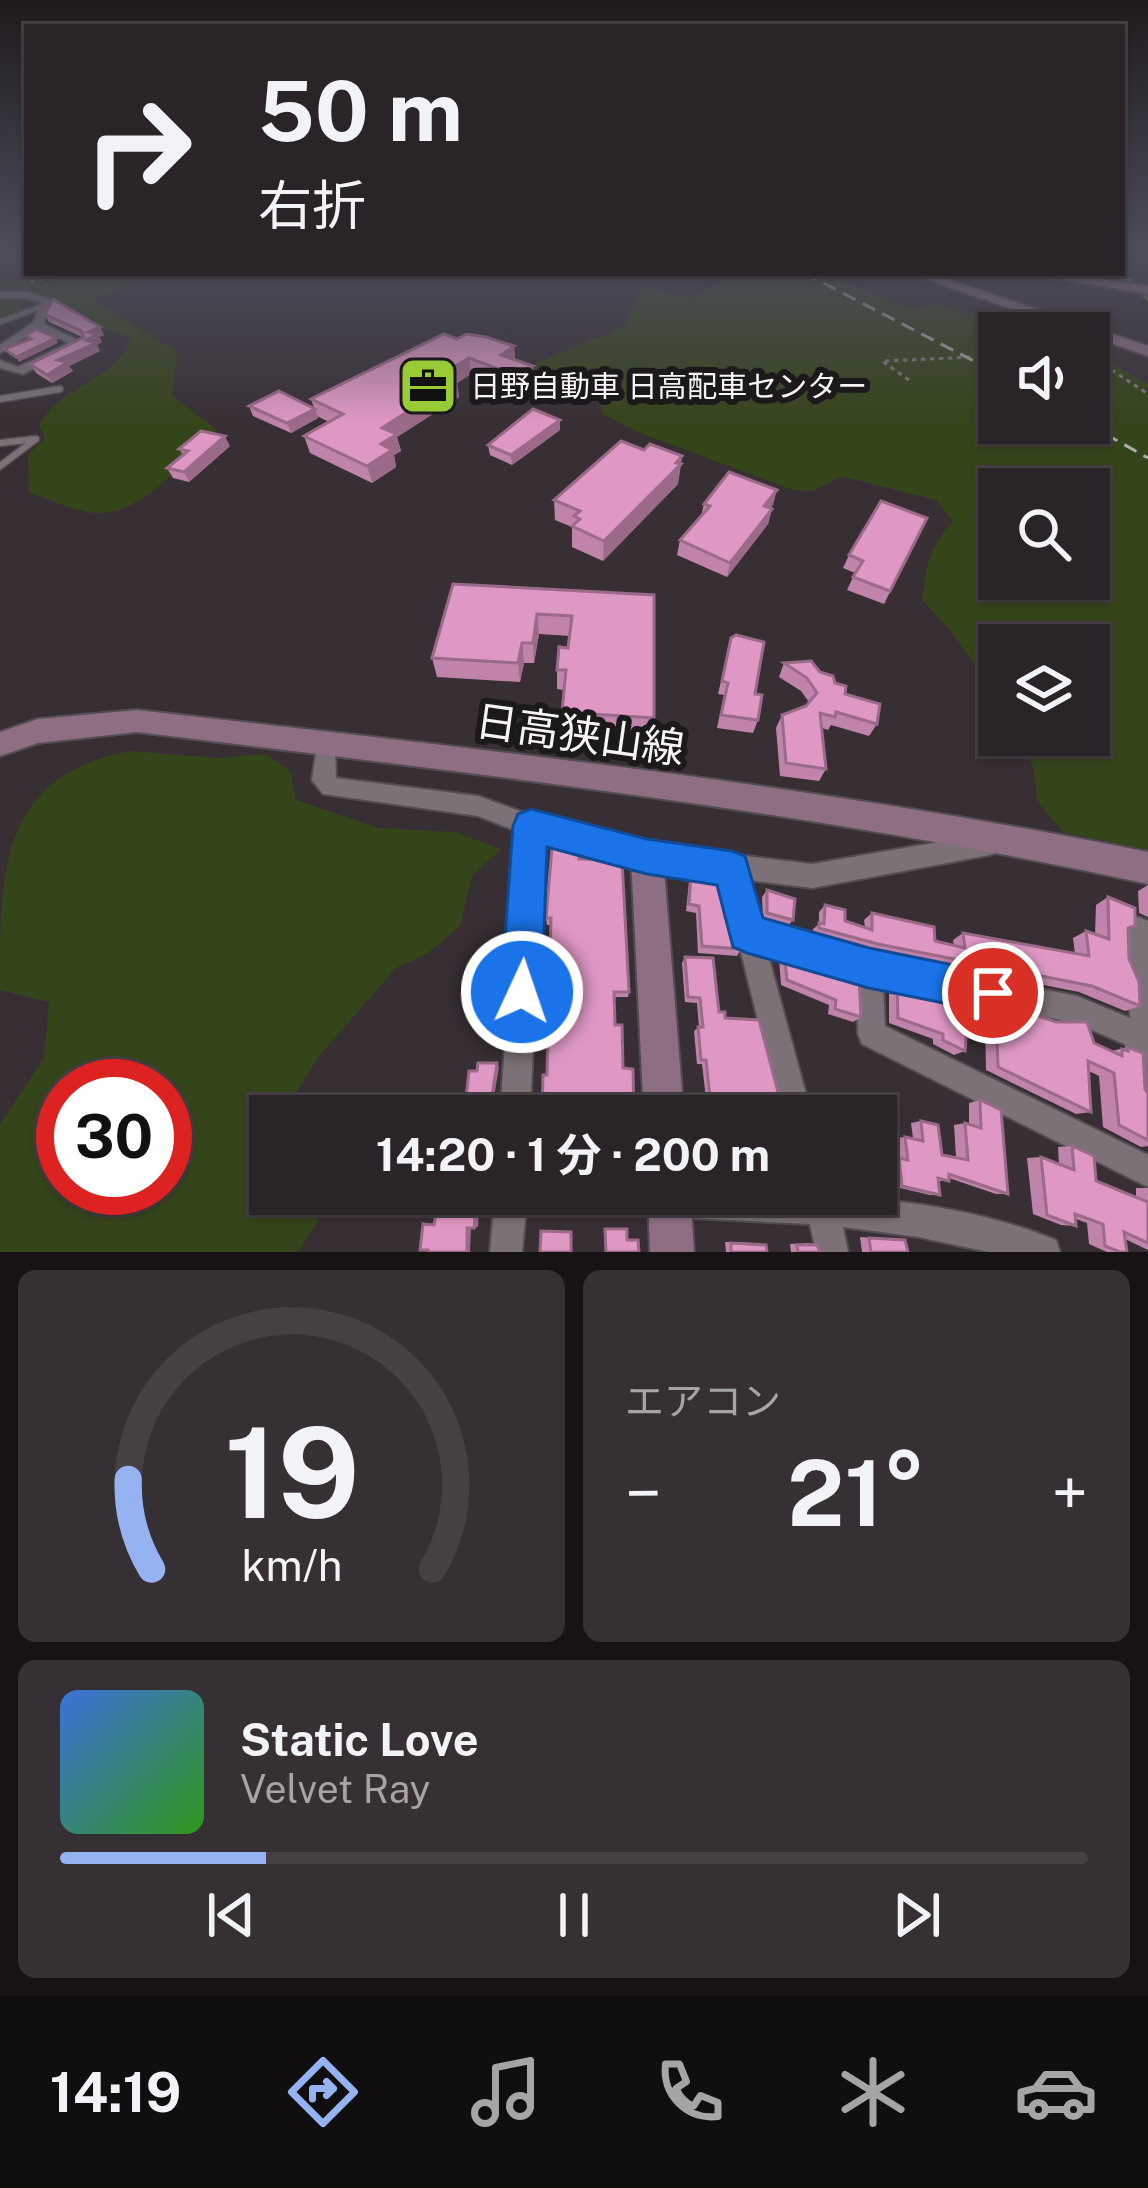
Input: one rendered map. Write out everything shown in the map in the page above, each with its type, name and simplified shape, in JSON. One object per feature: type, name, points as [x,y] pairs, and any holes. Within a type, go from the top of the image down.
[{"type":"main road","points":[[1017,307],[1148,351]]},
{"type":"main road","name":"日高狭山線","points":[[0,744],[38,731],[137,721],[859,813],[1018,838],[1148,868]]},
{"type":"main road","points":[[647,856],[663,1095]]},
{"type":"main road","points":[[670,1215],[672,1252]]},
{"type":"street","points":[[9,348],[38,325],[45,307]]},
{"type":"street","points":[[0,364],[19,371],[78,344],[38,325]]},
{"type":"street","points":[[9,348],[57,334]]},
{"type":"street","points":[[325,745],[323,780],[331,787],[478,806],[531,826],[647,856],[732,869],[812,876],[1018,838]]},
{"type":"street","points":[[516,1095],[531,826]]},
{"type":"street","points":[[732,869],[791,1095]]},
{"type":"street","points":[[1148,934],[1138,930],[1148,1092]]},
{"type":"street","points":[[747,933],[869,968],[1076,1010],[1146,1038]]},
{"type":"street","points":[[869,968],[872,1034],[1148,1171]]},
{"type":"street","points":[[506,1252],[510,1215]]},
{"type":"street","points":[[824,1215],[832,1252]]},
{"type":"street","points":[[896,1215],[982,1230],[1044,1252]]},
{"type":"lane","points":[[0,322],[39,307]]},
{"type":"lane","points":[[0,399],[60,388]]},
{"type":"lane","points":[[0,443],[36,439],[0,466]]},
{"type":"path","points":[[909,380],[882,361],[978,357]]},
{"type":"path","points":[[1110,369],[1148,394]]},
{"type":"green space","points":[[0,307],[19,307],[20,312],[0,319]]},
{"type":"green space","points":[[72,307],[105,307],[177,352],[172,396],[217,430],[151,493],[103,513],[29,493],[28,454],[45,439],[39,425],[62,399],[114,364],[131,337],[98,327]]},
{"type":"green space","points":[[632,307],[945,307],[978,318],[978,444],[1110,444],[1110,363],[1148,384],[1148,851],[1063,832],[1037,801],[1028,756],[1110,756],[1110,624],[978,624],[978,670],[922,600],[930,558],[953,521],[936,500],[841,476],[814,491],[793,490],[638,432],[602,414],[601,399],[520,370],[625,326]]},
{"type":"green space","points":[[130,751],[218,758],[266,754],[290,771],[296,800],[378,828],[454,832],[501,849],[472,876],[460,926],[428,953],[396,968],[320,1055],[294,1095],[249,1095],[249,1215],[318,1215],[298,1252],[0,1252],[0,1124],[36,1070],[36,1215],[192,1215],[192,1059],[43,1059],[49,1002],[0,990],[7,867],[16,834],[32,805],[55,782],[87,763]]},
{"type":"building","points":[[49,307],[67,307],[100,327],[88,332],[97,334],[86,340],[96,343],[58,360],[68,362],[47,375],[30,364],[84,337],[81,331],[45,314]]},
{"type":"building","points":[[36,329],[56,338],[16,357],[4,349],[31,339],[26,336]]},
{"type":"building","points":[[444,334],[457,339],[467,334],[486,337],[514,346],[501,355],[533,366],[518,376],[469,358],[441,375],[456,381],[382,428],[397,434],[381,444],[392,450],[367,466],[304,436],[343,414],[311,399]]},
{"type":"building","points":[[279,391],[315,409],[287,423],[249,406]]},
{"type":"building","points":[[533,409],[560,420],[511,455],[488,445]]},
{"type":"building","points":[[201,431],[225,436],[184,472],[167,468],[188,451],[179,449]]},
{"type":"building","points":[[621,441],[644,450],[650,444],[682,456],[676,463],[681,464],[604,541],[572,526],[580,519],[574,516],[580,511],[554,500]]},
{"type":"building","points":[[729,472],[777,490],[764,506],[772,509],[730,563],[680,540],[710,506],[704,504]]},
{"type":"building","points":[[881,501],[927,518],[890,591],[853,577],[863,561],[849,555]]},
{"type":"building","points":[[453,584],[654,595],[654,718],[562,712],[566,670],[557,670],[559,647],[568,648],[572,616],[537,614],[533,643],[522,643],[518,663],[432,658]]},
{"type":"building","points":[[731,638],[764,642],[755,694],[762,695],[758,720],[721,715],[728,683],[722,681]]},
{"type":"building","points":[[811,661],[820,672],[833,676],[835,683],[846,686],[845,694],[880,704],[877,724],[836,712],[835,717],[820,713],[826,769],[786,763],[782,715],[806,706],[817,693],[807,678],[784,663]]},
{"type":"building","points":[[552,848],[579,848],[579,859],[622,860],[629,992],[614,992],[615,1025],[622,1025],[623,1068],[633,1069],[634,1095],[543,1095],[551,918],[546,918]]},
{"type":"building","points":[[691,874],[724,880],[725,917],[733,918],[741,949],[702,946],[699,906],[689,904]]},
{"type":"building","points":[[767,890],[795,899],[793,920],[767,913]]},
{"type":"building","points":[[1108,897],[1135,908],[1135,926],[1128,928],[1129,959],[1139,982],[1140,1006],[1092,986],[1016,971],[1015,967],[878,944],[819,928],[819,923],[824,924],[825,905],[845,910],[845,921],[872,930],[872,913],[934,927],[935,941],[965,948],[963,933],[1089,956],[1086,931],[1109,939]]},
{"type":"building","points":[[784,953],[859,978],[861,1017],[835,1009],[836,1000],[787,980]]},
{"type":"building","points":[[685,957],[713,958],[719,1012],[725,1012],[725,1018],[759,1020],[779,1095],[710,1095],[706,1060],[701,1060],[700,998],[688,997]]},
{"type":"building","points":[[897,984],[968,1013],[965,1051],[943,1040],[943,1034],[898,1018]]},
{"type":"building","points":[[1014,1008],[1056,1022],[1087,1022],[1094,1043],[1122,1056],[1127,1047],[1143,1053],[1148,1140],[1119,1125],[1114,1073],[1088,1061],[1091,1112],[998,1067],[996,1014],[1003,1016],[1002,1011],[1014,1016]]},
{"type":"building","points":[[478,1063],[497,1063],[492,1095],[466,1095],[469,1071],[477,1071]]},
{"type":"building","points":[[980,1100],[1001,1110],[1008,1194],[949,1174],[949,1181],[938,1178],[940,1195],[902,1186],[899,1158],[908,1160],[905,1137],[923,1141],[921,1121],[938,1125],[942,1155],[968,1160],[965,1123],[981,1128]]},
{"type":"building","points":[[1072,1146],[1094,1156],[1096,1181],[1148,1202],[1148,1243],[1124,1232],[1127,1252],[1120,1252],[1105,1246],[1103,1224],[1075,1214],[1076,1226],[1047,1215],[1041,1157],[1074,1170]]},
{"type":"building","points":[[436,1215],[475,1215],[474,1228],[467,1228],[467,1252],[420,1250],[423,1224],[434,1225]]},
{"type":"building","points":[[605,1229],[627,1229],[627,1240],[638,1240],[639,1252],[606,1252]]},
{"type":"building","points":[[541,1231],[571,1232],[571,1252],[540,1252]]},
{"type":"building","points":[[869,1238],[905,1240],[908,1252],[871,1252]]},
{"type":"building","points":[[731,1243],[766,1245],[767,1252],[731,1252]]},
{"type":"building","points":[[797,1245],[817,1245],[820,1252],[798,1252]]},
{"type":"railway","points":[[870,307],[978,363]]},
{"type":"railway","points":[[1110,437],[1148,458]]},
{"type":"place","name":"日野自動車 日高配車センター","points":[[428,386]]},
{"type":"route","points":[[522,992],[531,826],[647,856],[732,869],[747,933],[869,968],[993,993]]}]
